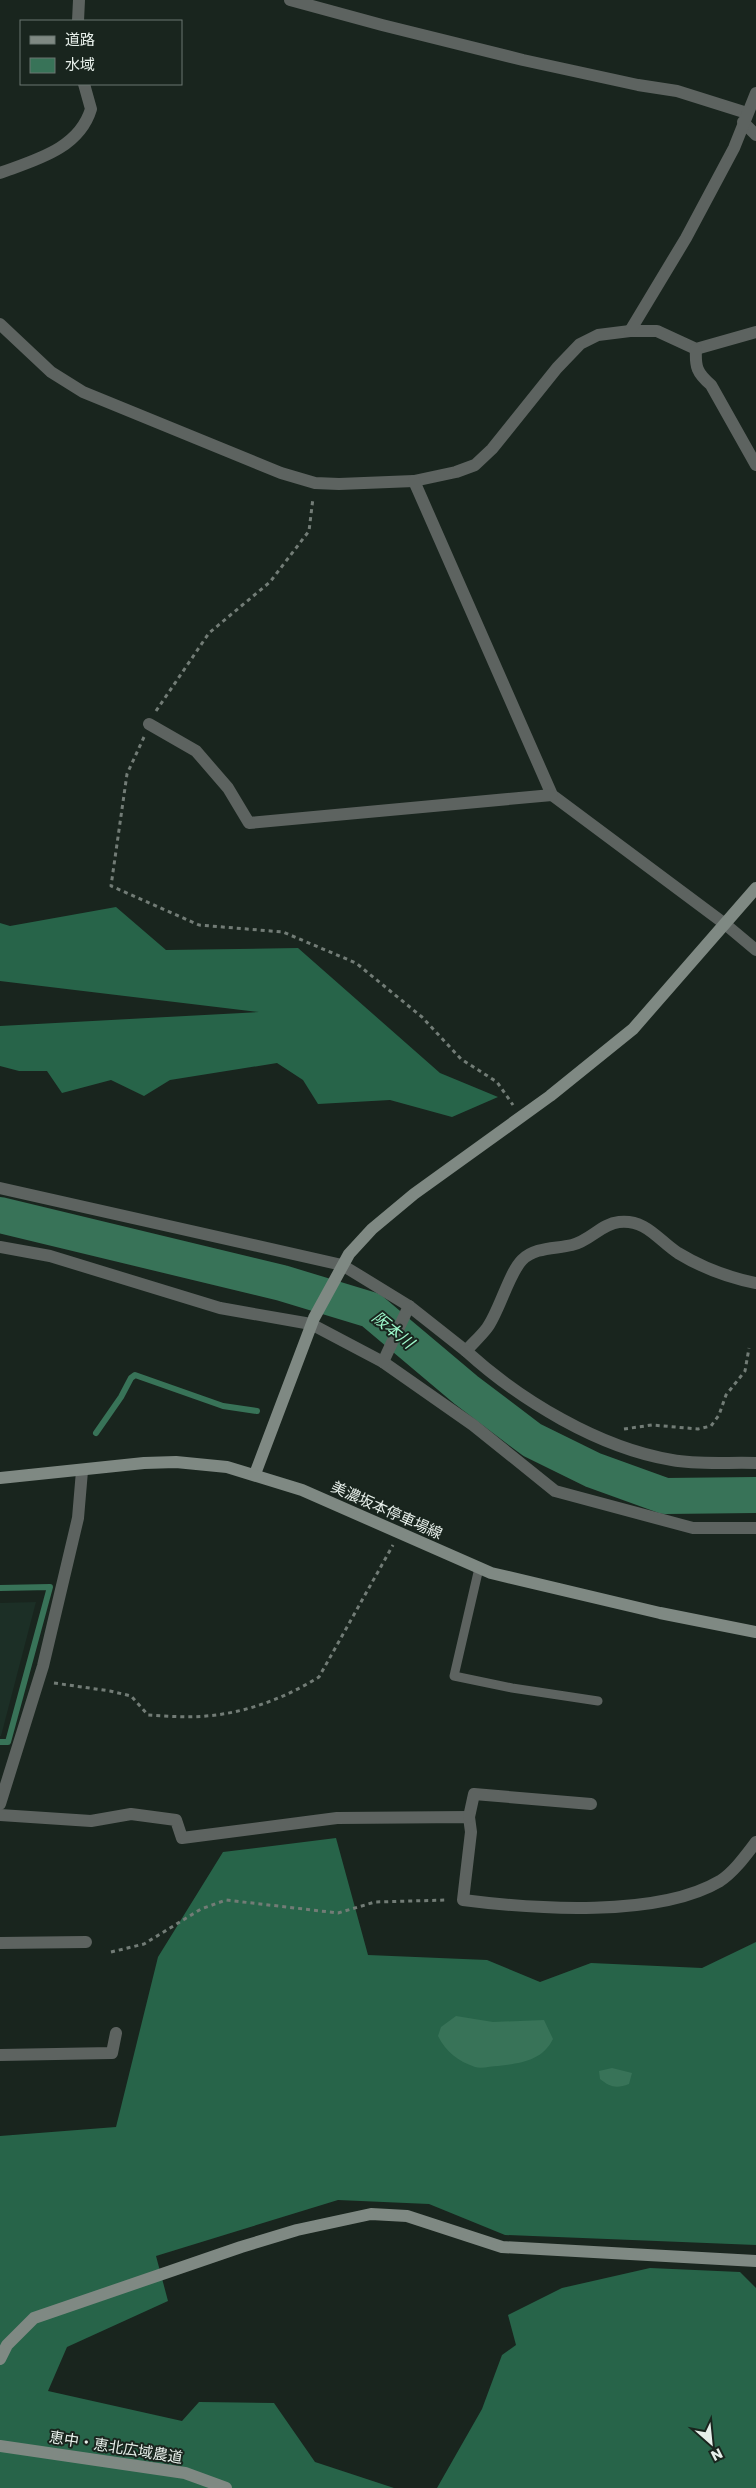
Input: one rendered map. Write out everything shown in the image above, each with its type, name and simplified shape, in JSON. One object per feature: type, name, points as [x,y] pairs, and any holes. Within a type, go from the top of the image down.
[{"type":"street","points":[[78,0],[78,20]]},
{"type":"street","points":[[290,0],[522,60],[638,85],[677,90],[745,118],[756,135]]},
{"type":"street","points":[[0,173],[29,164],[50,154],[68,142],[82,129],[91,109],[84,85]]},
{"type":"street","points":[[630,331],[686,238],[734,148],[756,93]]},
{"type":"street","points":[[0,324],[51,372],[83,392],[281,473],[315,483],[414,481],[456,472],[475,465],[492,450],[557,368],[580,344],[598,335],[630,331],[657,331],[696,349],[756,332]]},
{"type":"street","points":[[696,349],[695,367],[699,376],[711,385],[756,465]]},
{"type":"street","points":[[414,481],[552,795],[725,924],[756,950]]},
{"type":"street","points":[[149,724],[196,751],[228,788],[249,823],[552,795]]},
{"type":"street","points":[[255,1474],[313,1321],[349,1254],[372,1229],[414,1194],[550,1096],[633,1029],[756,888]]},
{"type":"street","points":[[0,1188],[339,1270],[409,1306],[518,1393],[566,1421],[634,1451],[673,1461],[756,1463]]},
{"type":"street","points":[[466,1351],[487,1328],[521,1261],[534,1252],[574,1244],[603,1226],[618,1222],[633,1222],[648,1228],[678,1253],[713,1270],[756,1283]]},
{"type":"street","points":[[0,1247],[50,1256],[220,1308],[313,1321],[383,1362],[473,1425],[555,1491],[693,1528],[756,1528]]},
{"type":"street","points":[[383,1362],[409,1306]]},
{"type":"street","name":"美濃坂本停車場線","points":[[0,1478],[82,1471],[144,1463],[176,1462],[227,1467],[255,1474],[302,1490],[479,1568],[546,1587],[756,1632]]},
{"type":"street","points":[[0,1804],[39,1680],[78,1518],[82,1471]]},
{"type":"street","points":[[591,1804],[474,1794],[469,1817],[471,1832],[463,1900],[504,1905],[575,1907],[625,1905],[670,1900],[720,1881],[744,1858],[756,1842]]},
{"type":"street","points":[[0,1815],[91,1821],[131,1814],[176,1820],[182,1838],[337,1818],[469,1817]]},
{"type":"street","points":[[0,1943],[86,1942]]},
{"type":"street","points":[[0,2055],[112,2053],[116,2033]]},
{"type":"street","points":[[0,2360],[8,2345],[34,2318],[241,2247],[297,2230],[371,2214],[407,2216],[502,2247],[756,2261]]},
{"type":"street","name":"恵中・恵北広域農道","points":[[0,2446],[185,2473],[226,2488]]},
{"type":"lane","points":[[479,1568],[454,1676],[512,1688],[598,1701]]},
{"type":"path","points":[[618,1429],[652,1425],[698,1429],[711,1426],[719,1415],[726,1395],[744,1371],[749,1348]]},
{"type":"path","points":[[39,1680],[131,1696],[148,1715],[206,1716],[240,1710],[274,1700],[298,1690],[319,1677],[399,1534]]},
{"type":"path","points":[[111,1952],[144,1944],[201,1909],[226,1900],[338,1913],[375,1902],[463,1900]]},
{"type":"shaded area","points":[[116,907],[166,950],[298,948],[440,1073],[498,1097],[452,1117],[390,1100],[318,1104],[303,1080],[277,1063],[170,1080],[144,1096],[111,1080],[62,1093],[47,1071],[19,1071],[0,1066],[0,1026],[259,1012],[0,981],[0,923],[10,926]]},
{"type":"shaded area","points":[[36,1602],[1,1736],[0,1736],[0,1603]]},
{"type":"shaded area","points":[[336,1838],[368,1955],[487,1960],[540,1982],[591,1963],[702,1968],[756,1942],[756,2245],[505,2235],[429,2204],[338,2200],[156,2256],[168,2301],[67,2347],[48,2391],[182,2421],[199,2402],[274,2403],[315,2462],[394,2488],[0,2488],[0,2136],[116,2127],[158,1957],[223,1852]]},
{"type":"shaded area","points":[[650,2268],[740,2272],[756,2288],[756,2488],[437,2488],[482,2409],[502,2355],[516,2345],[508,2315],[562,2288]]},
{"type":"water","points":[[456,2016],[493,2022],[544,2020],[553,2039],[543,2052],[530,2060],[484,2068],[475,2067],[453,2055],[438,2036],[441,2027]]},
{"type":"water","points":[[612,2068],[632,2073],[629,2084],[613,2086],[600,2079],[599,2071]]},
{"type":"waterway","name":"阪本川","points":[[0,1215],[282,1283],[371,1310],[466,1390],[532,1440],[593,1470],[665,1496],[756,1495]]},
{"type":"waterway","points":[[96,1433],[121,1397],[131,1378],[135,1375],[223,1406],[257,1411]]},
{"type":"waterway","points":[[0,1588],[50,1587],[8,1742],[0,1742]]}]
